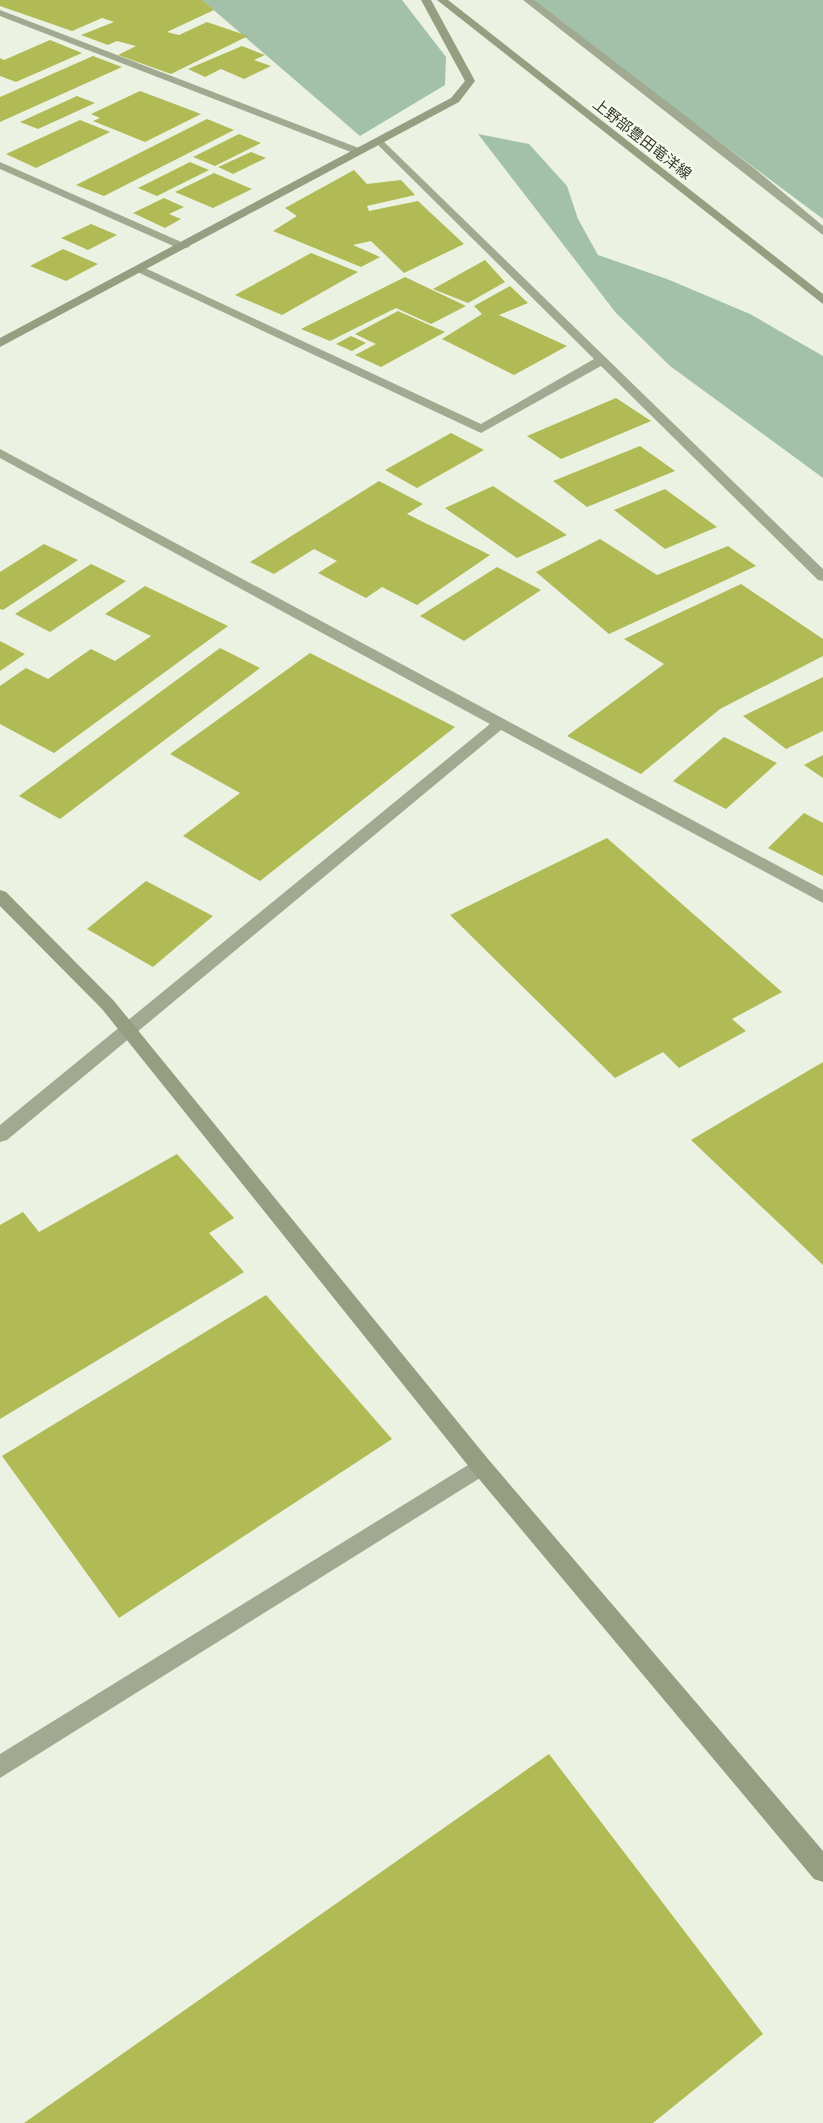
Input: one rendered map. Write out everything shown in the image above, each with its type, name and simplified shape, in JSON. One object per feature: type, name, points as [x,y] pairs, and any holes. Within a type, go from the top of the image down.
[{"type":"street","points":[[0,343],[184,247],[455,100],[470,81],[426,0]]},
{"type":"street","name":"上野部豊田竜洋線","points":[[442,0],[823,300]]},
{"type":"street","points":[[528,0],[751,171],[823,232]]},
{"type":"street","points":[[0,13],[360,152]]},
{"type":"street","points":[[380,141],[823,577]]},
{"type":"street","points":[[0,165],[107,215],[184,247]]},
{"type":"street","points":[[139,270],[481,429],[602,360]]},
{"type":"street","points":[[0,453],[823,897]]},
{"type":"street","points":[[0,1135],[500,723]]},
{"type":"street","points":[[0,896],[108,1005],[481,1466],[823,1870]]},
{"type":"street","points":[[0,1767],[481,1466]]},
{"type":"green space","points":[[202,0],[402,0],[446,57],[445,85],[360,136]]},
{"type":"green space","points":[[529,0],[823,0],[823,219]]},
{"type":"green space","points":[[478,134],[529,144],[567,186],[578,219],[598,255],[667,279],[750,314],[823,356],[823,478],[670,366],[616,313]]},
{"type":"building","points":[[0,0],[202,0],[214,10],[167,32],[179,35],[207,22],[248,36],[171,74],[118,55],[136,46],[117,41],[108,45],[81,35],[114,22],[102,18],[72,31],[0,6]]},
{"type":"building","points":[[50,40],[82,53],[16,82],[0,76],[0,58],[4,60]]},
{"type":"building","points":[[242,46],[265,55],[254,60],[271,66],[244,79],[221,69],[205,77],[188,69]]},
{"type":"building","points":[[93,56],[122,67],[0,122],[0,97]]},
{"type":"building","points":[[140,91],[201,114],[145,142],[93,121],[100,118],[91,114]]},
{"type":"building","points":[[77,96],[95,103],[38,129],[20,122]]},
{"type":"building","points":[[207,119],[234,130],[104,196],[76,185]]},
{"type":"building","points":[[80,120],[110,132],[36,168],[6,154]]},
{"type":"building","points":[[239,134],[261,143],[215,166],[193,157]]},
{"type":"building","points":[[251,152],[266,158],[233,174],[218,167]]},
{"type":"building","points":[[190,162],[209,170],[157,196],[138,188]]},
{"type":"building","points":[[354,170],[367,184],[401,180],[415,195],[367,206],[369,211],[418,201],[464,244],[404,273],[371,241],[353,245],[380,257],[361,267],[273,231],[297,216],[285,208]]},
{"type":"building","points":[[214,173],[252,189],[213,208],[175,192]]},
{"type":"building","points":[[164,198],[184,207],[169,214],[181,219],[165,228],[133,213]]},
{"type":"building","points":[[91,224],[117,235],[88,250],[61,238]]},
{"type":"building","points":[[63,249],[98,264],[66,281],[30,266]]},
{"type":"building","points":[[311,253],[358,272],[282,315],[235,295]]},
{"type":"building","points":[[485,260],[505,282],[468,303],[433,289]]},
{"type":"building","points":[[405,277],[466,306],[431,324],[396,308],[330,341],[301,329]]},
{"type":"building","points":[[510,286],[528,303],[499,315],[567,346],[514,375],[442,339],[482,314],[474,306]]},
{"type":"building","points":[[398,311],[445,332],[381,367],[355,355],[376,344],[355,334]]},
{"type":"building","points":[[351,336],[366,343],[352,351],[336,344]]},
{"type":"building","points":[[616,398],[651,421],[561,459],[527,436]]},
{"type":"building","points":[[451,433],[484,450],[417,488],[385,470]]},
{"type":"building","points":[[640,446],[675,471],[587,507],[553,481]]},
{"type":"building","points":[[379,481],[423,504],[407,514],[490,555],[417,605],[382,587],[366,598],[318,573],[337,561],[314,549],[274,574],[250,562]]},
{"type":"building","points":[[493,486],[567,535],[517,558],[445,508]]},
{"type":"building","points":[[665,489],[717,527],[665,549],[614,510]]},
{"type":"building","points":[[600,539],[657,575],[728,546],[756,566],[609,634],[536,572]]},
{"type":"building","points":[[44,544],[78,560],[3,610],[0,609],[0,572]]},
{"type":"building","points":[[91,564],[126,581],[50,632],[15,614]]},
{"type":"building","points":[[497,567],[541,590],[464,641],[420,616]]},
{"type":"building","points":[[741,584],[823,639],[823,656],[720,709],[641,774],[567,736],[664,664],[624,639]]},
{"type":"building","points":[[145,586],[228,626],[54,753],[0,724],[0,686],[26,668],[48,679],[91,649],[115,661],[151,636],[105,614]]},
{"type":"building","points":[[0,641],[25,654],[0,671]]},
{"type":"building","points":[[220,648],[260,668],[60,819],[19,796]]},
{"type":"building","points":[[310,653],[455,727],[260,881],[183,836],[240,793],[170,754]]},
{"type":"building","points":[[823,677],[823,731],[786,749],[743,716]]},
{"type":"building","points":[[724,737],[777,763],[726,809],[673,781]]},
{"type":"building","points":[[823,755],[823,778],[804,765]]},
{"type":"building","points":[[804,813],[823,823],[823,876],[768,848]]},
{"type":"building","points":[[607,838],[782,992],[732,1019],[746,1031],[679,1068],[663,1052],[615,1078],[450,915]]},
{"type":"building","points":[[146,881],[213,916],[153,967],[87,929]]},
{"type":"building","points":[[823,1062],[823,1265],[691,1140]]},
{"type":"building","points":[[177,1154],[234,1218],[209,1233],[244,1272],[0,1419],[0,1225],[23,1212],[39,1232]]},
{"type":"building","points":[[266,1295],[392,1439],[119,1618],[2,1456]]},
{"type":"building","points":[[549,1754],[763,2034],[653,2123],[24,2123]]}]
